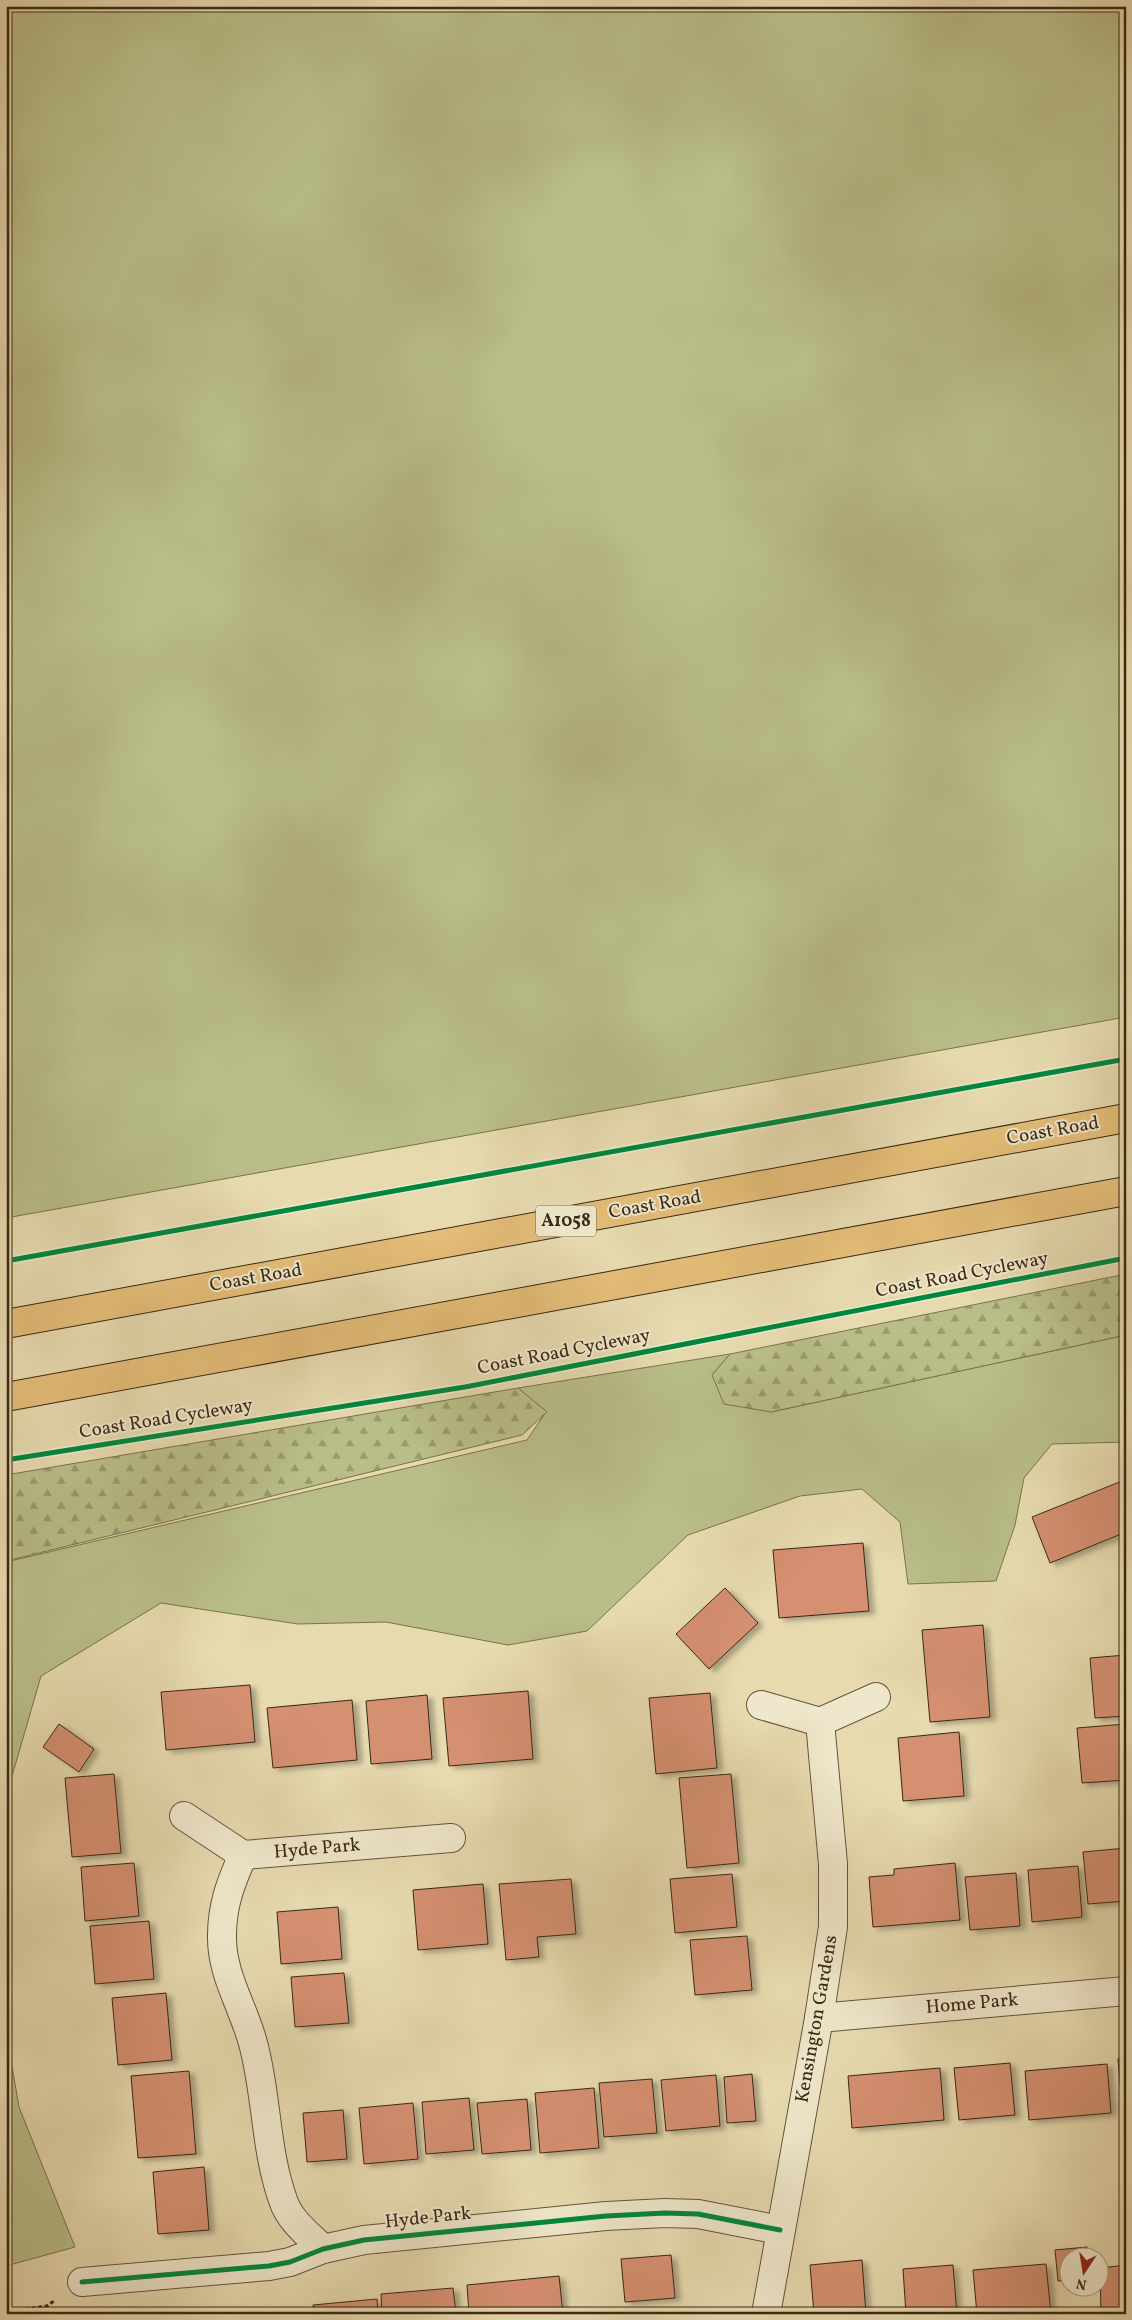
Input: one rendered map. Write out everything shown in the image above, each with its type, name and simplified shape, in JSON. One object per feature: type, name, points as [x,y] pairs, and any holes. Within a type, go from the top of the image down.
[{"type":"highway","name":"Coast Road","points":[[6,1324],[1126,1118]]},
{"type":"highway","points":[[6,1397],[1126,1191]]},
{"type":"street","points":[[761,1705],[820,1722],[876,1696]]},
{"type":"street","name":"Kensington Gardens","points":[[766,2314],[819,2018],[833,1927],[834,1894],[820,1722]]},
{"type":"street","points":[[184,1816],[243,1855],[228,1887],[223,1911],[224,1962],[254,2044],[273,2161],[283,2201],[293,2218],[323,2249]]},
{"type":"street","name":"Hyde Park","points":[[243,1855],[451,1838]]},
{"type":"street","name":"Home Park","points":[[819,2018],[1126,1991]]},
{"type":"street","name":"Hyde Park","points":[[82,2282],[269,2266],[290,2262],[323,2249],[364,2240],[665,2213],[698,2214],[780,2230]]},
{"type":"path","points":[[6,2312],[47,2306],[82,2282]]},
{"type":"green space","points":[[6,6],[1126,6],[1126,1017],[6,1218]]},
{"type":"green space","points":[[1126,1274],[1126,1335],[771,1412],[724,1404],[712,1375],[730,1354]]},
{"type":"green space","points":[[1126,1335],[1126,1442],[1052,1444],[1024,1478],[1015,1525],[996,1581],[908,1584],[900,1522],[862,1489],[800,1496],[688,1535],[587,1631],[508,1645],[386,1622],[298,1624],[161,1603],[41,1676],[6,1797],[6,1562],[527,1440],[546,1412],[518,1388],[730,1354],[712,1375],[771,1412]]},
{"type":"green space","points":[[518,1388],[547,1412],[522,1435],[6,1561],[6,1475]]},
{"type":"green space","points":[[6,2031],[19,2107],[75,2247],[6,2266]]},
{"type":"building","points":[[1122,1481],[1126,1491],[1126,1532],[1050,1563],[1032,1517]]},
{"type":"building","points":[[863,1543],[869,1611],[779,1618],[773,1550]]},
{"type":"building","points":[[725,1588],[758,1623],[709,1669],[676,1634]]},
{"type":"building","points":[[983,1625],[990,1717],[930,1722],[922,1630]]},
{"type":"building","points":[[1126,1655],[1126,1716],[1095,1718],[1090,1658]]},
{"type":"building","points":[[250,1685],[255,1742],[166,1750],[161,1692]]},
{"type":"building","points":[[528,1691],[533,1759],[449,1766],[443,1698]]},
{"type":"building","points":[[710,1693],[717,1768],[656,1774],[649,1698]]},
{"type":"building","points":[[427,1695],[432,1759],[371,1764],[366,1701]]},
{"type":"building","points":[[352,1700],[357,1760],[273,1768],[267,1708]]},
{"type":"building","points":[[59,1724],[94,1749],[79,1772],[43,1747]]},
{"type":"building","points":[[1126,1724],[1126,1780],[1082,1783],[1077,1728]]},
{"type":"building","points":[[959,1732],[964,1796],[903,1801],[898,1738]]},
{"type":"building","points":[[114,1774],[121,1853],[72,1857],[65,1778]]},
{"type":"building","points":[[731,1774],[739,1863],[687,1868],[679,1778]]},
{"type":"building","points":[[1126,1848],[1126,1901],[1088,1904],[1083,1852]]},
{"type":"building","points":[[134,1863],[139,1916],[85,1921],[81,1867]]},
{"type":"building","points":[[955,1863],[960,1920],[873,1927],[869,1877],[894,1875],[894,1869]]},
{"type":"building","points":[[1078,1866],[1082,1917],[1032,1922],[1028,1870]]},
{"type":"building","points":[[1016,1873],[1020,1926],[970,1930],[965,1877]]},
{"type":"building","points":[[732,1874],[737,1927],[675,1933],[670,1879]]},
{"type":"building","points":[[571,1879],[576,1934],[537,1937],[539,1957],[506,1960],[499,1884]]},
{"type":"building","points":[[483,1884],[488,1944],[418,1950],[413,1890]]},
{"type":"building","points":[[338,1907],[342,1959],[281,1964],[277,1912]]},
{"type":"building","points":[[149,1921],[154,1979],[95,1984],[90,1926]]},
{"type":"building","points":[[747,1936],[752,1990],[695,1995],[690,1940]]},
{"type":"building","points":[[344,1973],[349,2023],[295,2027],[291,1977]]},
{"type":"building","points":[[166,1993],[172,2060],[118,2065],[112,1998]]},
{"type":"building","points":[[1126,2058],[1126,2133],[1124,2133],[1118,2059]]},
{"type":"building","points":[[1010,2063],[1015,2115],[959,2120],[954,2068]]},
{"type":"building","points":[[1107,2064],[1111,2113],[1029,2120],[1025,2071]]},
{"type":"building","points":[[940,2068],[944,2120],[852,2128],[848,2076]]},
{"type":"building","points":[[189,2071],[196,2154],[138,2158],[131,2076]]},
{"type":"building","points":[[752,2074],[756,2121],[727,2123],[724,2077]]},
{"type":"building","points":[[716,2075],[720,2126],[666,2131],[661,2080]]},
{"type":"building","points":[[652,2079],[657,2133],[604,2137],[599,2083]]},
{"type":"building","points":[[594,2088],[599,2148],[540,2153],[535,2093]]},
{"type":"building","points":[[469,2098],[474,2150],[426,2154],[422,2102]]},
{"type":"building","points":[[527,2099],[531,2150],[482,2154],[477,2103]]},
{"type":"building","points":[[413,2103],[418,2159],[364,2164],[359,2108]]},
{"type":"building","points":[[343,2110],[347,2159],[307,2162],[303,2113]]},
{"type":"building","points":[[204,2167],[209,2230],[158,2234],[153,2172]]},
{"type":"building","points":[[1055,2250],[1060,2250],[1060,2281],[1058,2281]]},
{"type":"building","points":[[671,2255],[675,2298],[625,2302],[621,2259]]},
{"type":"building","points":[[862,2260],[866,2314],[814,2314],[810,2265]]},
{"type":"building","points":[[1046,2264],[1051,2314],[977,2314],[973,2270]]},
{"type":"building","points":[[953,2265],[957,2314],[906,2314],[903,2269]]},
{"type":"building","points":[[1126,2265],[1126,2314],[1101,2314],[1101,2298],[1110,2298],[1110,2267]]},
{"type":"building","points":[[559,2276],[563,2314],[469,2314],[467,2285]]},
{"type":"building","points":[[453,2288],[456,2314],[382,2314],[381,2294]]},
{"type":"building","points":[[377,2299],[378,2314],[314,2314],[313,2305]]},
{"type":"cycle path","points":[[6,1261],[1126,1059]]},
{"type":"cycle path","name":"Coast Road Cycleway","points":[[6,1460],[465,1387],[1126,1258]]},
{"type":"cycle path","points":[[82,2282],[269,2266],[290,2262],[323,2249],[364,2240],[606,2216],[665,2213],[698,2214],[780,2230]]}]
